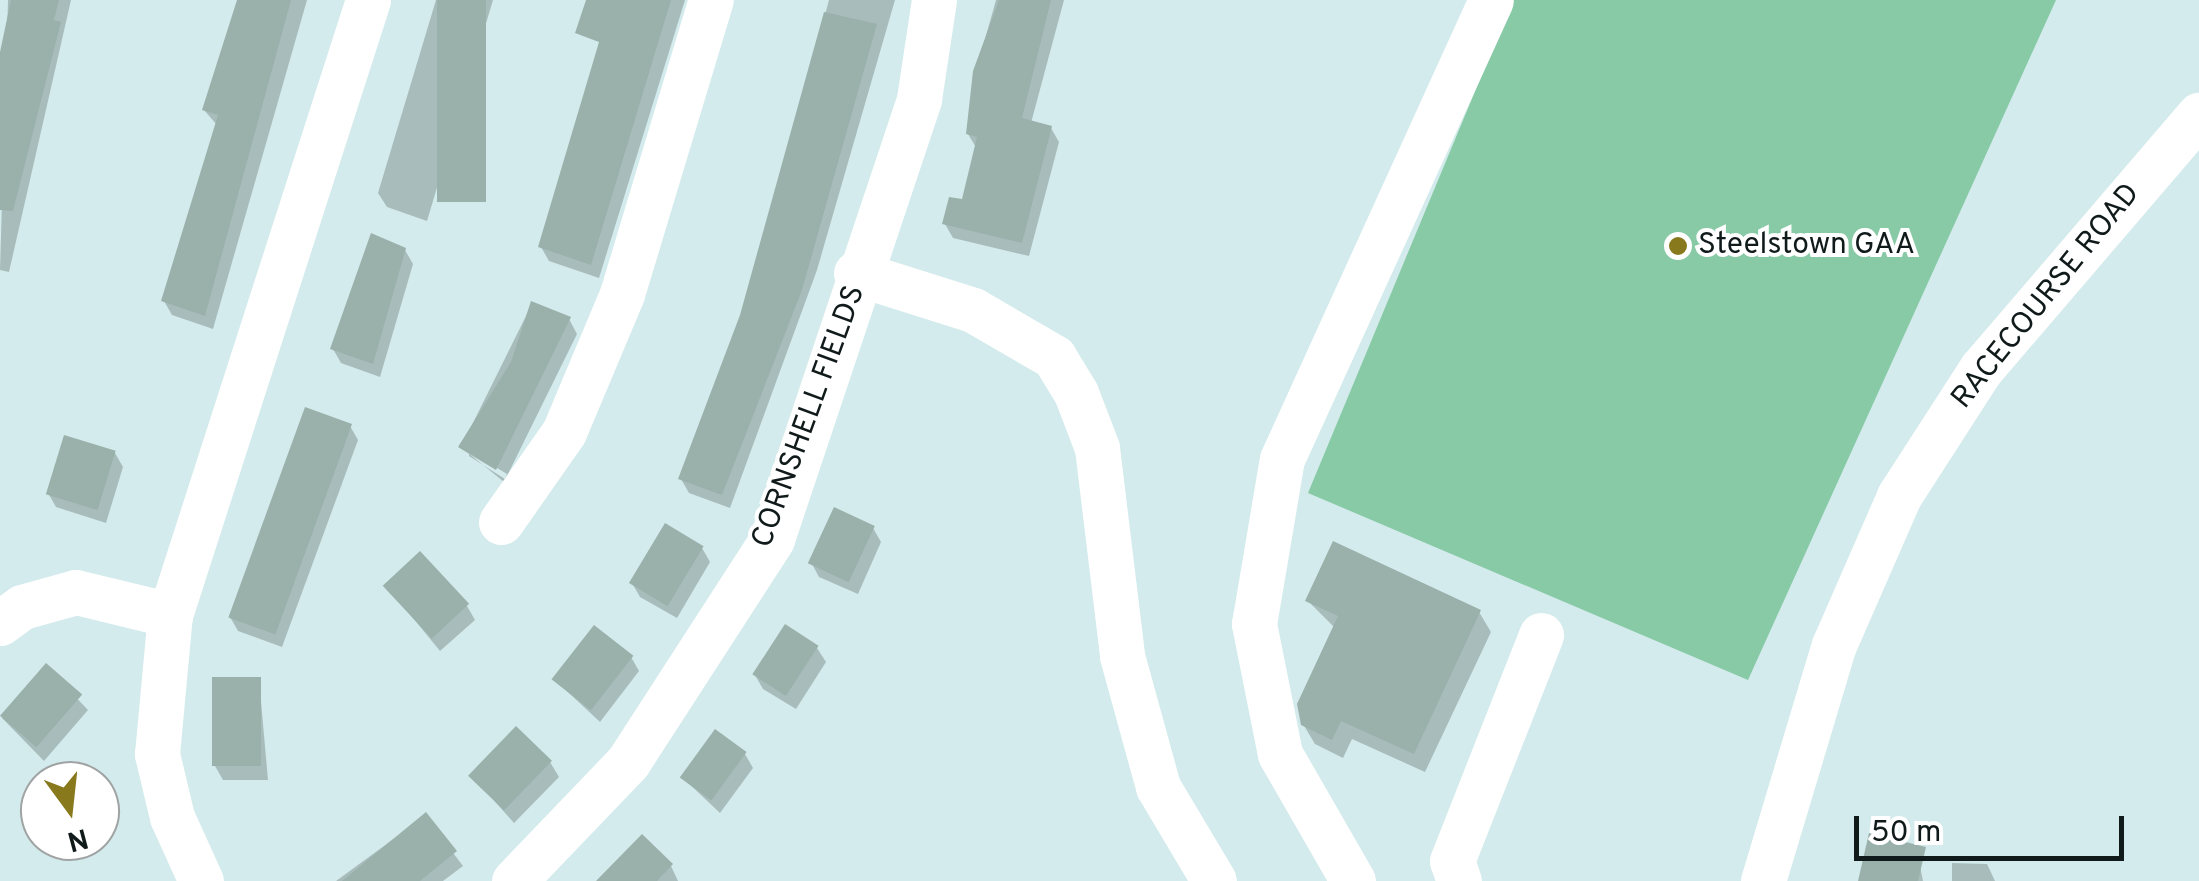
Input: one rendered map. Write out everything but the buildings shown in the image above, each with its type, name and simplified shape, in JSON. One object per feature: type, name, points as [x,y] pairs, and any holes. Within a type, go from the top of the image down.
[{"type":"street","points":[[202,881],[172,817],[157,754],[170,615],[368,0]]},
{"type":"street","points":[[501,522],[564,432],[622,294],[711,0]]},
{"type":"street","points":[[856,273],[919,99],[934,0]]},
{"type":"street","points":[[1353,881],[1280,754],[1254,624],[1282,458],[1491,0]]},
{"type":"street","name":"RACECOURSE ROAD","points":[[1763,881],[1834,645],[1899,496],[1981,369],[2199,115]]},
{"type":"street","name":"CORNSHELL FIELDS","points":[[514,881],[628,762],[772,539],[856,273],[973,310],[1054,357],[1076,392],[1097,448],[1122,656],[1158,787],[1214,881]]},
{"type":"street","points":[[0,623],[76,592],[170,615]]},
{"type":"street","points":[[1459,881],[1452,861],[1541,635]]},
{"type":"green space","name":"Steelstown GAA","points":[[1513,0],[2056,0],[1748,680],[1308,493]]},
{"type":"place","name":"Steelstown GAA","points":[[1678,246]]}]
